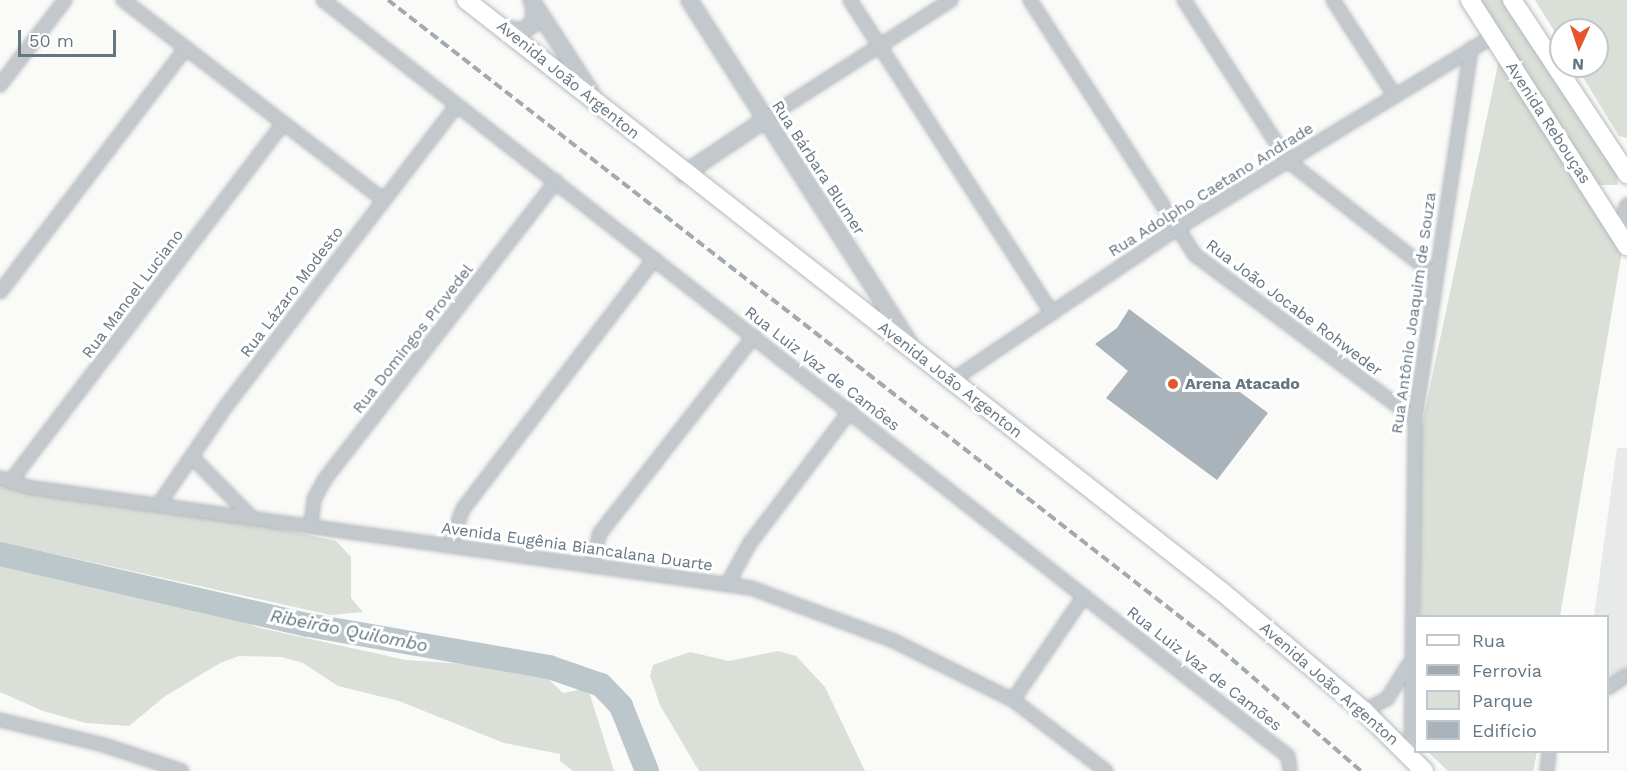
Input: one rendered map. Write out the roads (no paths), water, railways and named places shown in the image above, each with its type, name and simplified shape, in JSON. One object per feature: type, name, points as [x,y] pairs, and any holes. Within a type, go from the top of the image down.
[{"type":"main road","name":"Avenida João Argenton","points":[[466,0],[598,103],[683,174],[1221,591],[1364,711],[1425,771]]},
{"type":"main road","name":"Avenida Rebouças","points":[[1470,0],[1624,240]]},
{"type":"main road","points":[[1512,0],[1627,174]]},
{"type":"street","points":[[0,84],[65,0]]},
{"type":"street","points":[[123,0],[282,126],[382,199]]},
{"type":"street","name":"Rua Luiz Vaz de Camões","points":[[323,0],[1288,756],[1290,771]]},
{"type":"street","name":"Rua Bárbara Blumer","points":[[689,0],[918,356]]},
{"type":"street","points":[[850,0],[1052,313]]},
{"type":"street","points":[[683,174],[951,0]]},
{"type":"street","name":"Rua João Jocabe Rohweder","points":[[1030,0],[1096,97],[1176,229],[1195,255],[1415,419]]},
{"type":"street","points":[[1184,0],[1288,161],[1433,274]]},
{"type":"street","points":[[1333,0],[1393,93]]},
{"type":"street","points":[[504,28],[521,31],[533,23],[533,2]]},
{"type":"street","points":[[533,2],[598,103]]},
{"type":"street","name":"Rua Adolpho Caetano Andrade","points":[[951,381],[1176,229],[1288,161],[1393,93],[1493,36]]},
{"type":"street","name":"Rua Antônio Joaquim de Souza","points":[[1411,755],[1415,419],[1433,274],[1471,48]]},
{"type":"street","points":[[0,292],[185,49]]},
{"type":"street","name":"Rua Lázaro Modesto","points":[[159,504],[193,458],[226,406],[382,199],[457,105]]},
{"type":"street","name":"Rua Manoel Luciano","points":[[5,480],[282,126]]},
{"type":"street","name":"Rua Domingos Provedel","points":[[311,524],[314,499],[325,479],[556,181]]},
{"type":"street","points":[[1624,240],[1627,206]]},
{"type":"street","points":[[450,546],[463,509],[654,259]]},
{"type":"street","points":[[591,566],[600,534],[754,336]]},
{"type":"street","points":[[728,583],[750,543],[850,411]]},
{"type":"street","points":[[193,458],[250,516]]},
{"type":"street","name":"Avenida Eugênia Biancalana Duarte","points":[[5,480],[450,546],[728,583],[894,641],[1013,700],[1106,771]]},
{"type":"street","points":[[1013,700],[1084,596]]},
{"type":"street","points":[[1364,711],[1387,699],[1412,657]]},
{"type":"street","points":[[1609,687],[1627,675]]},
{"type":"street","points":[[0,720],[104,745],[182,771]]},
{"type":"street","points":[[1547,771],[1549,753]]},
{"type":"waterway","name":"Ribeirão Quilombo","points":[[0,554],[308,625],[549,667],[601,685],[621,706],[647,771]]},
{"type":"railway","points":[[388,0],[1211,641],[1361,771]]},
{"type":"place","name":"Arena Atacado","points":[[1173,384]]}]
